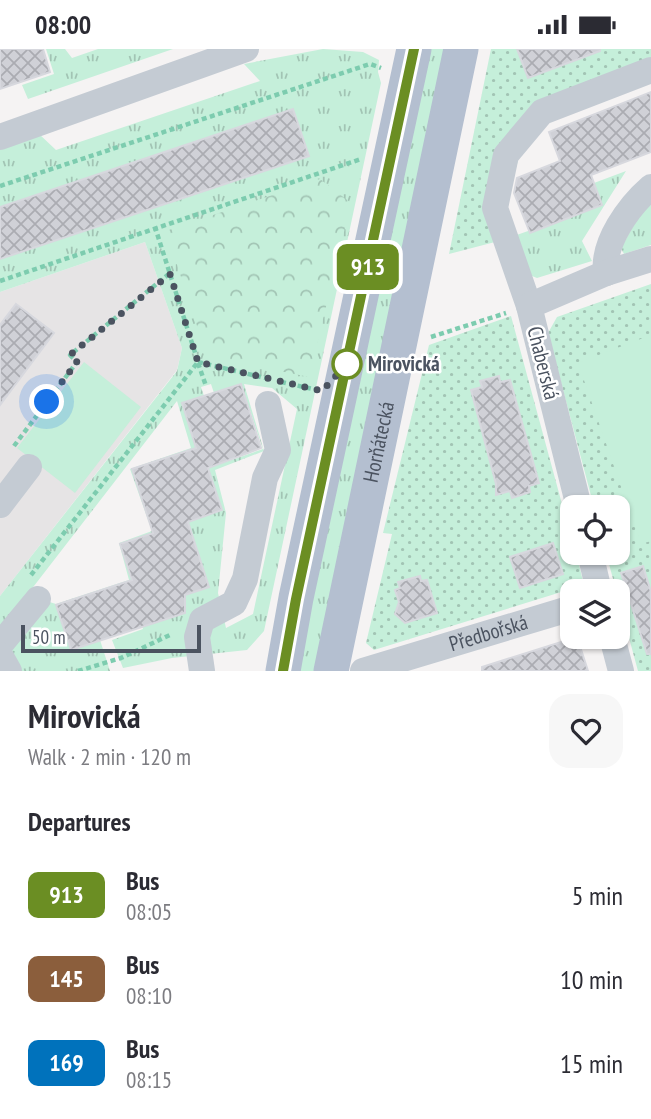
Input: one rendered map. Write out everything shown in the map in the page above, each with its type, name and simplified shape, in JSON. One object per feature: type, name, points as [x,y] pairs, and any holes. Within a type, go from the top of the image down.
[{"type":"main road","points":[[283,671],[296,599],[414,49]]},
{"type":"main road","name":"Horňátecká","points":[[331,671],[461,49]]},
{"type":"street","points":[[0,137],[246,49]]},
{"type":"street","points":[[528,306],[495,208],[506,155],[542,112],[651,70]]},
{"type":"street","points":[[606,273],[605,262],[610,245],[634,202],[651,187]]},
{"type":"street","name":"Chaberská","points":[[576,495],[528,306],[606,273],[651,258]]},
{"type":"street","points":[[202,671],[197,638],[202,620],[234,603],[245,579],[265,478],[278,450],[268,404]]},
{"type":"street","points":[[0,505],[20,459]]},
{"type":"street","points":[[0,645],[32,590]]},
{"type":"street","name":"Předbořská","points":[[363,671],[560,612]]},
{"type":"street","points":[[615,649],[621,671]]},
{"type":"street","points":[[0,655],[9,671]]},
{"type":"path","points":[[0,186],[370,64],[382,68]]},
{"type":"path","points":[[0,281],[363,159]]},
{"type":"path","points":[[155,227],[206,386]]},
{"type":"path","points":[[20,459],[77,362],[70,355],[170,274]]},
{"type":"path","points":[[424,339],[528,306]]},
{"type":"path","points":[[198,362],[322,391]]},
{"type":"path","points":[[32,590],[198,362]]},
{"type":"path","points":[[78,671],[121,658],[202,620]]},
{"type":"shaded area","points":[[145,242],[182,348],[177,370],[0,596],[0,292]]},
{"type":"green space","points":[[46,49],[65,49],[72,58],[98,49],[173,49],[28,99],[22,85],[54,74]]},
{"type":"green space","points":[[323,49],[363,52],[379,60],[381,83],[264,631],[247,650],[172,658],[123,668],[112,640],[143,629],[128,582],[100,640],[110,671],[17,671],[0,643],[0,596],[177,371],[182,348],[145,242],[0,292],[0,259],[309,155],[293,109],[0,207],[0,146],[38,133],[56,150],[260,81],[244,64]],"holes":[[[211,384],[214,393],[241,384],[263,449],[208,468],[222,510],[188,522],[182,603],[185,611],[161,621],[157,610],[134,588],[120,544],[153,533],[132,469],[196,448],[182,403],[204,396],[201,387]],[[244,384],[272,388],[297,409],[253,614],[226,628],[218,593],[226,513],[215,470],[264,451]],[[177,401],[191,448],[130,469],[152,531],[119,543],[129,580],[56,604],[27,595]]]},
{"type":"green space","points":[[426,49],[448,49],[315,671],[298,671]]},
{"type":"green space","points":[[491,49],[651,49],[651,59],[532,111],[495,242],[449,254]]},
{"type":"green space","points":[[626,171],[582,241],[592,261],[537,278],[532,276],[511,237],[602,205],[594,183]]},
{"type":"green space","points":[[320,179],[351,203],[309,377],[211,357],[201,338],[166,231]]},
{"type":"green space","points":[[651,194],[651,245],[624,254],[621,248]]},
{"type":"green space","points":[[651,284],[651,671],[638,671],[630,642],[630,579],[613,579],[609,565],[630,565],[630,495],[591,495],[548,333],[557,317]]},
{"type":"green space","points":[[511,316],[560,497],[560,565],[579,565],[582,579],[560,579],[560,592],[374,650],[366,643],[392,534],[383,533],[429,345]]},
{"type":"green space","points":[[651,335],[651,541],[641,544],[630,512],[630,495],[624,495],[578,363]]},
{"type":"green space","points":[[84,362],[141,407],[75,493],[17,448]]},
{"type":"building","points":[[0,49],[43,49],[50,72],[0,89]]},
{"type":"building","points":[[517,49],[600,49],[600,51],[528,78]]},
{"type":"building","points":[[651,92],[651,152],[591,175],[602,205],[530,233],[514,193],[517,178],[560,161],[549,132]]},
{"type":"building","points":[[293,109],[309,156],[0,259],[0,207]]},
{"type":"building","points":[[16,304],[54,333],[0,405],[0,325]]},
{"type":"building","points":[[499,376],[500,382],[510,380],[539,483],[529,486],[530,492],[512,498],[510,491],[496,495],[496,484],[471,390],[482,387],[480,381]]},
{"type":"building","points":[[241,384],[261,448],[208,468],[222,510],[188,522],[209,587],[185,595],[185,613],[71,650],[56,605],[132,580],[120,544],[153,533],[132,469],[196,448],[182,403]]},
{"type":"building","points":[[553,543],[563,574],[520,588],[510,557]]},
{"type":"building","points":[[643,566],[651,592],[651,654],[647,654],[630,601],[630,579],[623,579],[621,573]]},
{"type":"building","points":[[420,576],[421,581],[427,580],[437,613],[405,623],[395,614],[399,602],[395,590],[400,588],[398,582]]},
{"type":"building","points":[[560,642],[560,649],[581,649],[588,671],[482,671],[482,667]]},
{"type":"bus line","name":"913","points":[[283,671],[291,620],[414,49]]},
{"type":"place","name":"Mirovická","points":[[347,364]]},
{"type":"route","points":[[47,402],[77,362],[70,355],[159,280],[170,274],[198,362],[322,391],[347,364]]}]
